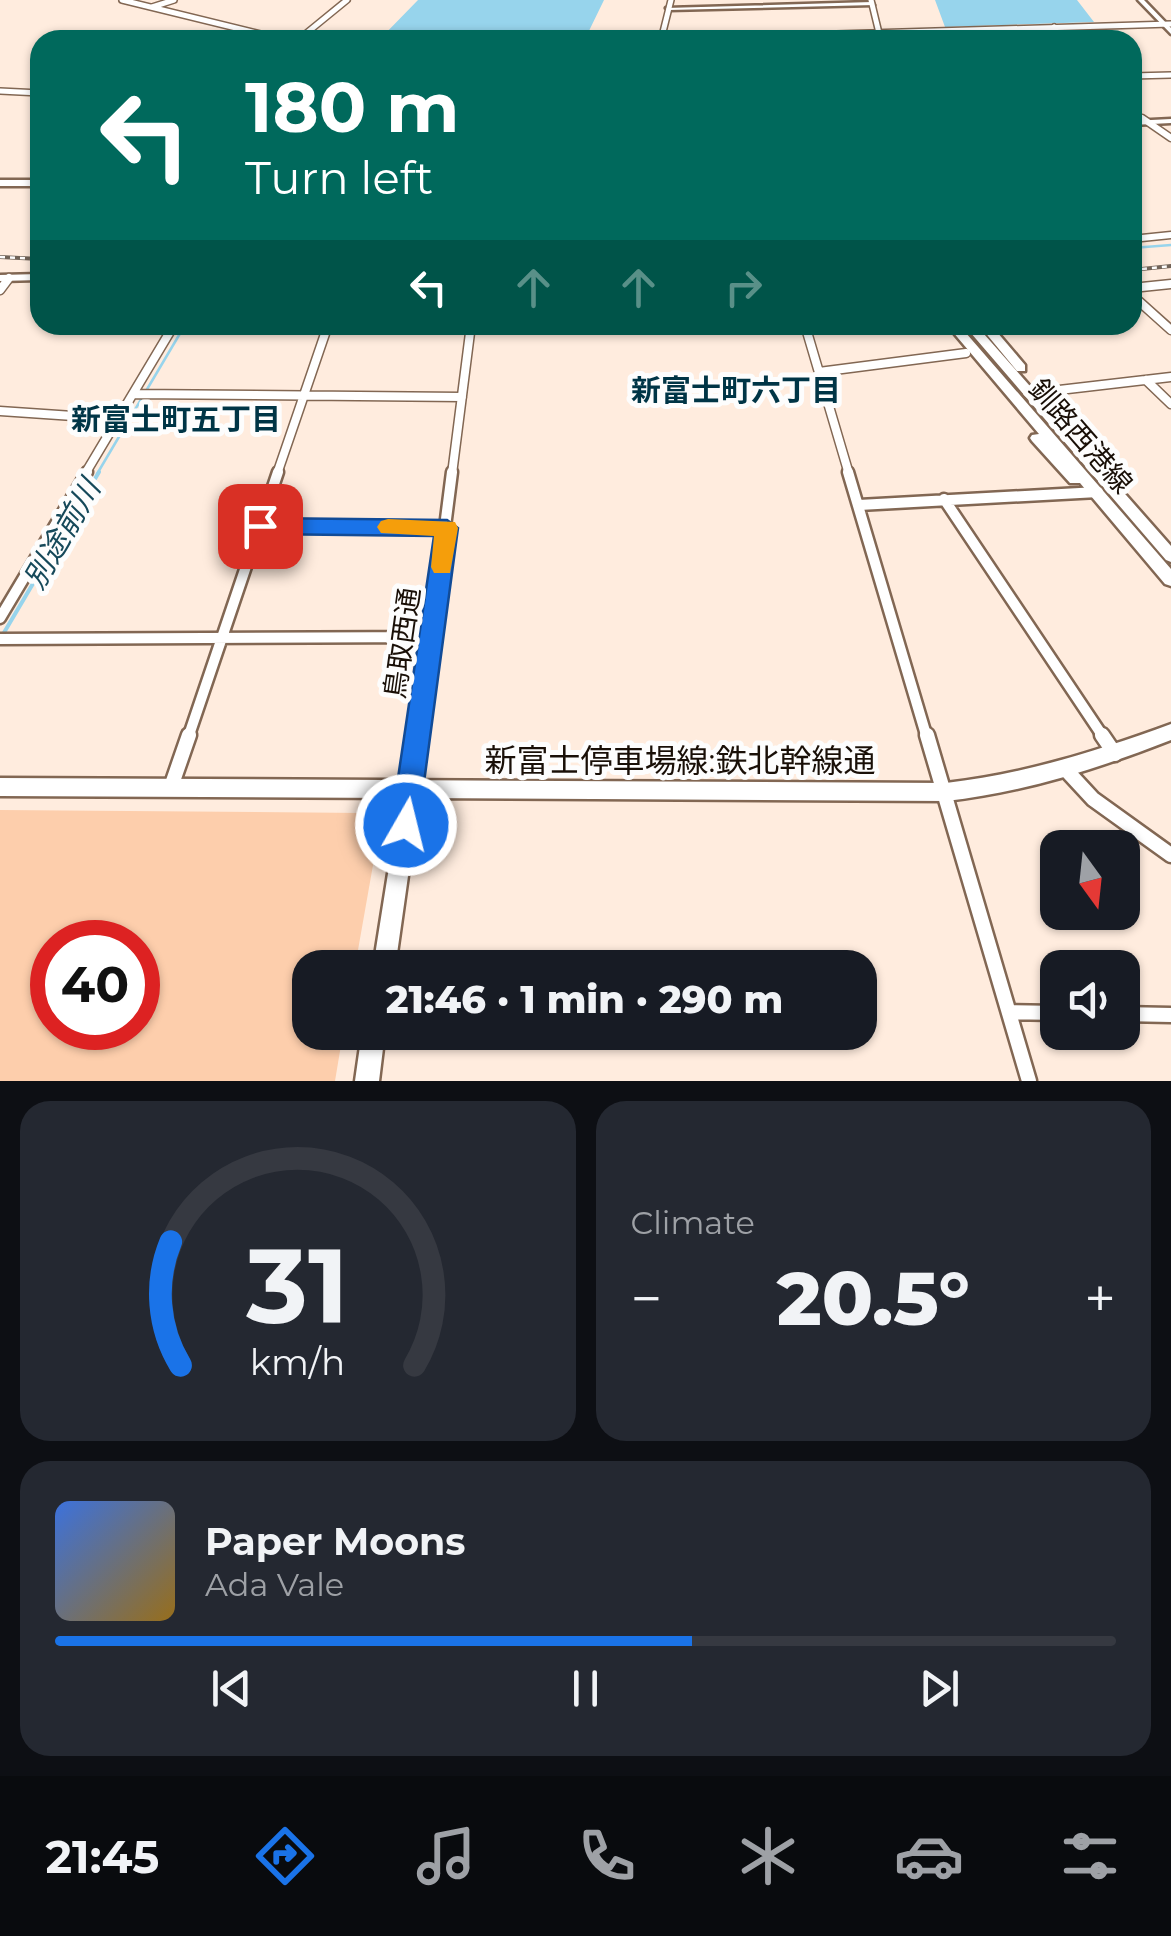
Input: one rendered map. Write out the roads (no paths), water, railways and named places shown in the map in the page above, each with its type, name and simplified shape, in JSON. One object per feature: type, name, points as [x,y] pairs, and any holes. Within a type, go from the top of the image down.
[{"type":"main road","points":[[1130,0],[1141,0],[1168,24],[1171,32]]},
{"type":"main road","points":[[670,4],[872,2]]},
{"type":"main road","points":[[1142,120],[1171,119]]},
{"type":"main road","points":[[0,183],[30,183]]},
{"type":"main road","points":[[5,278],[30,277]]},
{"type":"main road","points":[[950,335],[1059,465],[1093,493]]},
{"type":"main road","name":"釧路西港線","points":[[961,335],[1171,580]]},
{"type":"main road","name":"釧路西港線","points":[[979,335],[1171,556]]},
{"type":"main road","points":[[993,335],[1128,489],[1149,530]]},
{"type":"main road","name":"新富士停車場線:鉄北幹線通","points":[[0,787],[946,792],[1029,782],[1068,772],[1171,732]]},
{"type":"main road","name":"鳥取西通","points":[[387,950],[412,788]]},
{"type":"main road","points":[[367,1081],[371,1050]]},
{"type":"street","points":[[122,0],[244,30]]},
{"type":"street","points":[[152,7],[174,0]]},
{"type":"street","points":[[310,30],[346,0]]},
{"type":"street","points":[[872,2],[878,30]]},
{"type":"street","points":[[664,30],[670,4]]},
{"type":"street","points":[[976,30],[1168,24]]},
{"type":"street","points":[[1142,76],[1171,75]]},
{"type":"street","points":[[0,90],[30,92]]},
{"type":"street","points":[[1142,122],[1171,138]]},
{"type":"street","points":[[1142,238],[1171,235]]},
{"type":"street","points":[[0,290],[5,278]]},
{"type":"street","points":[[1142,289],[1171,284]]},
{"type":"street","points":[[1142,301],[1171,330]]},
{"type":"street","points":[[0,618],[168,335]]},
{"type":"street","points":[[171,787],[325,335]]},
{"type":"street","name":"鳥取西通","points":[[412,788],[470,335]]},
{"type":"street","points":[[808,335],[1029,1081]]},
{"type":"street","points":[[820,372],[966,353]]},
{"type":"street","points":[[1042,392],[1171,377]]},
{"type":"street","points":[[1146,380],[1171,404]]},
{"type":"street","points":[[132,394],[462,397]]},
{"type":"street","points":[[0,412],[117,419]]},
{"type":"street","points":[[860,506],[1116,491]]},
{"type":"street","points":[[944,499],[1115,754]]},
{"type":"street","points":[[260,526],[447,528]]},
{"type":"street","points":[[0,639],[434,637]]},
{"type":"street","points":[[1068,772],[1093,799],[1171,854]]},
{"type":"street","points":[[1008,1012],[1040,1013]]},
{"type":"street","points":[[1140,1014],[1171,1015]]},
{"type":"water","points":[[418,0],[604,0],[589,30],[389,30]]},
{"type":"water","points":[[935,0],[1077,0],[1094,22],[945,27]]},
{"type":"waterway","name":"別途前川","points":[[1142,247],[1171,245]]},
{"type":"waterway","name":"別途前川","points":[[97,474],[179,335]]},
{"type":"waterway","name":"別途前川","points":[[2,636],[99,472]]},
{"type":"railway","points":[[0,257],[30,258]]},
{"type":"railway","points":[[1142,269],[1171,266]]},
{"type":"district","name":"新富士町六丁目","points":[[736,390]]},
{"type":"district","name":"新富士町五丁目","points":[[176,419]]}]
